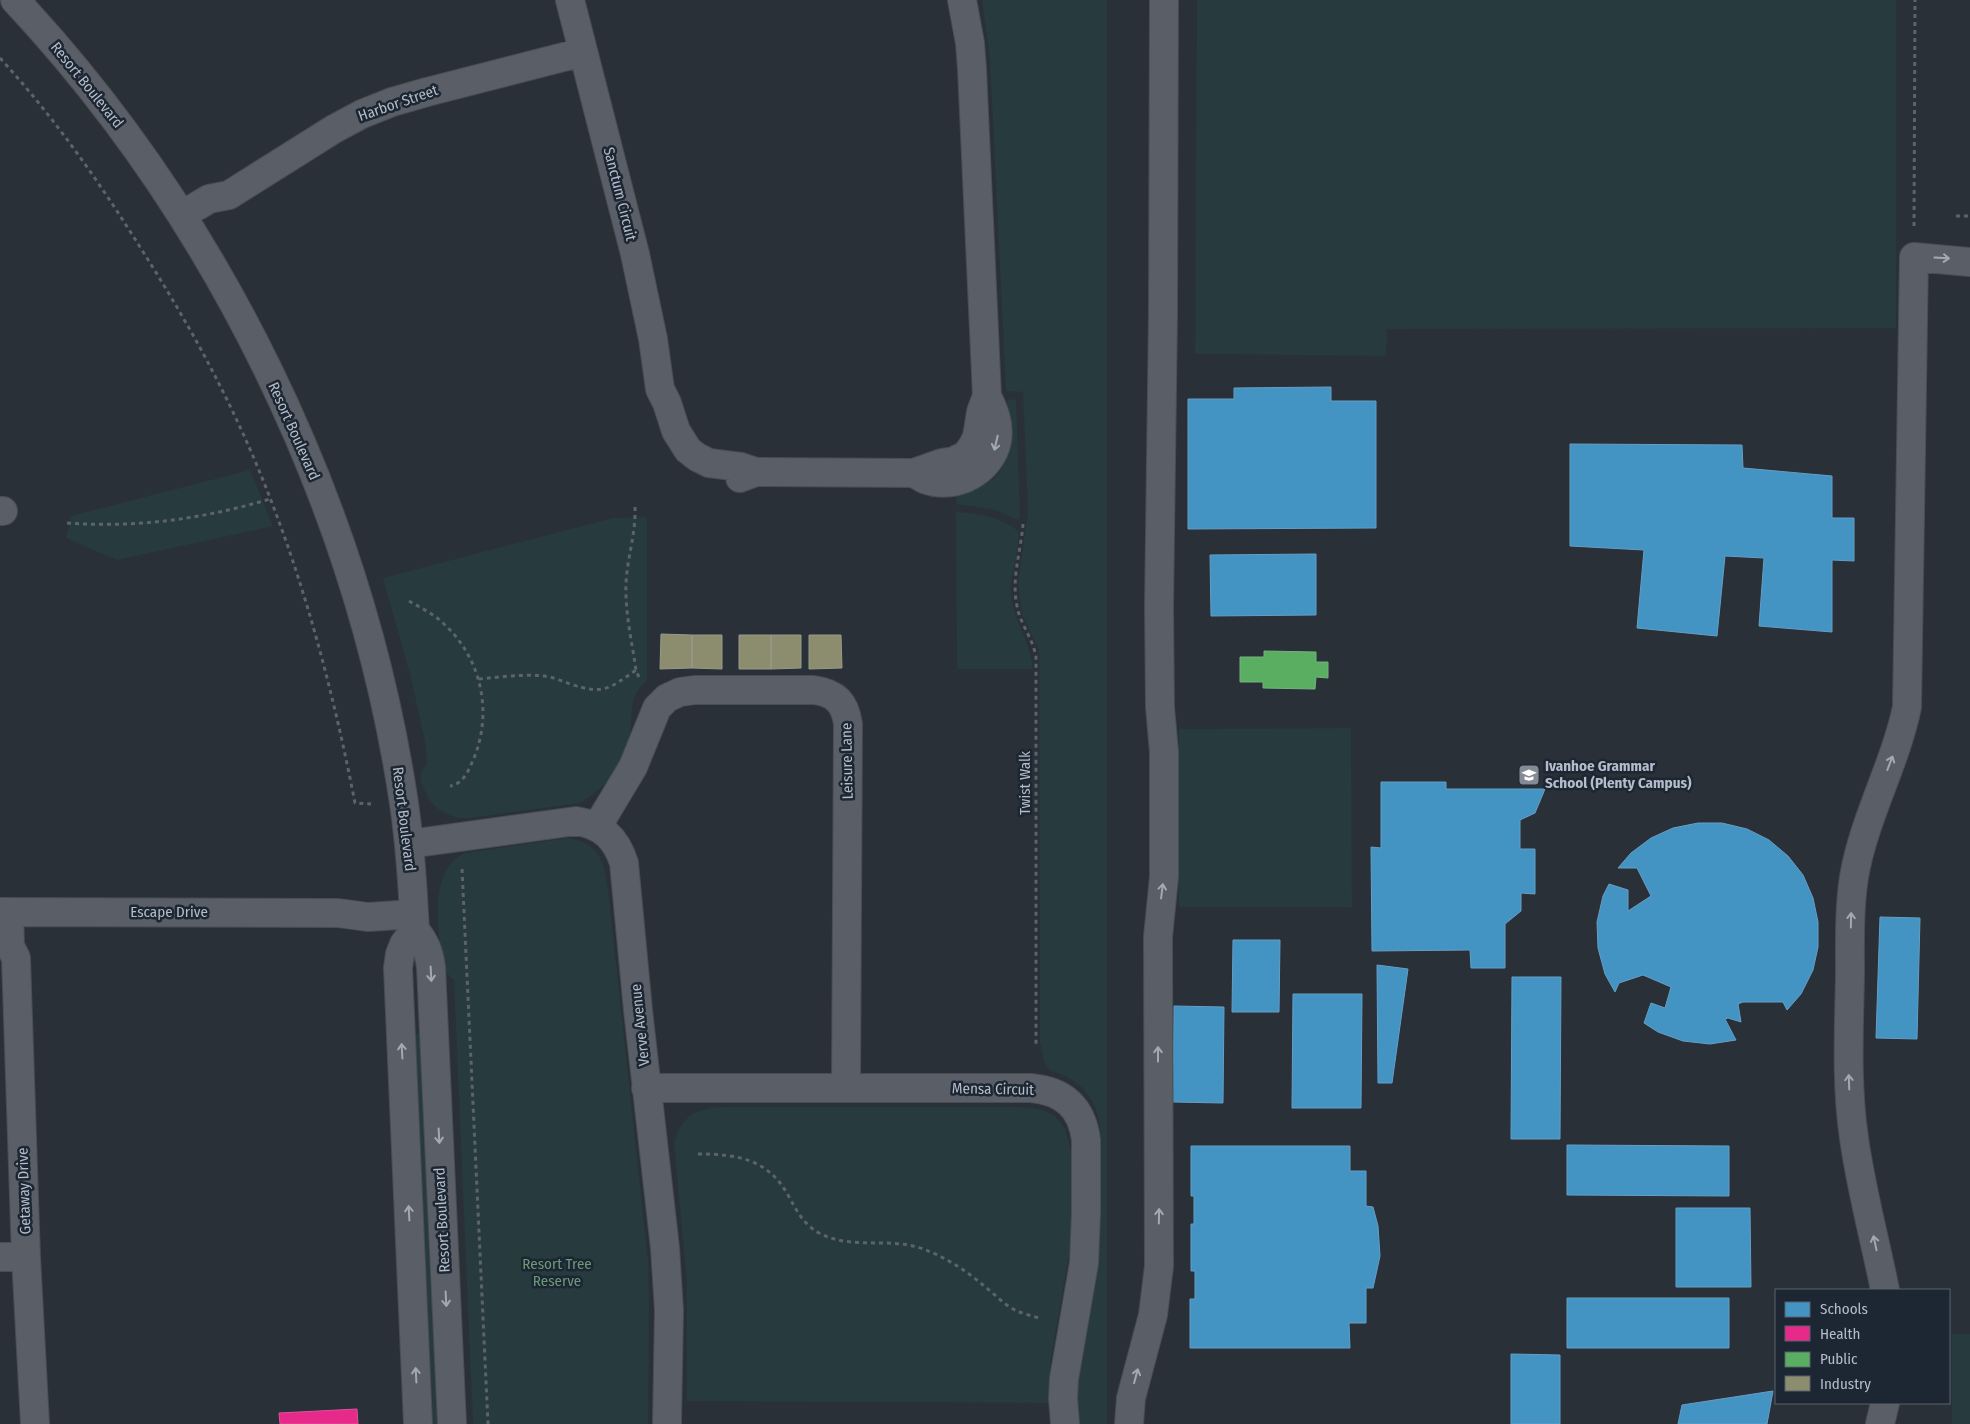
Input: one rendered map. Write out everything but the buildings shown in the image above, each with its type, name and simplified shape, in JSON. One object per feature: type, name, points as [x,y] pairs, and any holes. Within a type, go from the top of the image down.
[{"type":"street","name":"Resort Boulevard","points":[[15,0],[99,99],[186,222],[232,302],[281,399],[314,473],[334,526],[367,631],[381,683],[397,760],[409,844],[414,914],[429,953],[452,1424]]},
{"type":"street","name":"Sanctum Circuit","points":[[570,0],[640,273],[653,339],[660,389],[656,404],[656,420],[662,439],[673,458],[697,475],[711,479],[741,478],[756,472],[914,472],[928,481],[944,482],[961,480],[973,475],[984,466],[992,455],[997,441],[998,427],[994,411],[987,396],[972,69],[970,43],[962,0]]},
{"type":"street","points":[[1129,1424],[1131,1398],[1153,1315],[1158,1266],[1158,937],[1164,877],[1164,752],[1160,706],[1159,626],[1163,314],[1164,0]]},
{"type":"street","name":"Harbor Street","points":[[186,222],[209,199],[230,195],[334,128],[362,114],[392,102],[427,92],[584,52]]},
{"type":"street","points":[[1885,1289],[1854,1138],[1849,1063],[1851,913],[1854,877],[1885,776],[1902,730],[1907,707],[1914,257],[1970,262]]},
{"type":"street","name":"Leisure Lane","points":[[597,827],[634,767],[655,712],[667,698],[680,692],[724,688],[818,690],[830,694],[840,702],[846,712],[848,734],[846,1087]]},
{"type":"street","name":"Verve Avenue","points":[[409,844],[576,821],[597,827],[608,834],[615,842],[624,863],[646,1088],[668,1276],[668,1424]]},
{"type":"street","name":"Escape Drive","points":[[10,912],[338,912],[352,904],[367,901],[414,914]]},
{"type":"street","name":"Getaway Drive","points":[[10,912],[10,946],[16,958],[13,1257],[35,1424]]},
{"type":"street","points":[[414,914],[400,954],[398,968],[418,1424]]},
{"type":"street","points":[[400,1017],[433,1015]]},
{"type":"street","name":"Mensa Circuit","points":[[646,1088],[1031,1088],[1052,1091],[1060,1096],[1075,1110],[1084,1129],[1086,1140],[1084,1263],[1064,1379],[1065,1424]]},
{"type":"street","points":[[1880,1424],[1885,1404]]},
{"type":"path","points":[[1914,0],[1914,257]]},
{"type":"path","points":[[0,58],[31,94],[95,176],[166,288],[218,382],[240,428],[270,499],[293,562],[316,637],[344,748],[355,803]]},
{"type":"path","points":[[1956,216],[1970,216]]},
{"type":"path","points":[[67,523],[165,522],[219,512],[270,499]]},
{"type":"path","points":[[635,507],[626,596],[636,670],[655,712]]},
{"type":"path","name":"Twist Walk","points":[[1023,524],[1015,596],[1020,616],[1036,657],[1036,1045]]},
{"type":"path","points":[[409,601],[434,615],[445,624],[471,659],[479,679],[483,712],[475,755],[464,778],[455,785],[450,786]]},
{"type":"path","points":[[479,679],[534,675],[547,676],[586,689],[603,690],[613,686],[636,670]]},
{"type":"path","points":[[462,863],[488,1424]]},
{"type":"path","points":[[698,1154],[729,1156],[748,1160],[768,1170],[781,1184],[802,1220],[820,1233],[852,1243],[901,1244],[923,1249],[956,1266],[983,1284],[1011,1308],[1039,1318]]},
{"type":"green space","points":[[982,0],[1107,0],[1107,1424],[1078,1424],[1077,1406],[1080,1370],[1099,1254],[1101,1147],[1098,1115],[1092,1100],[1083,1088],[1071,1079],[1050,1071],[1044,1061],[1040,1043],[1039,650],[1022,614],[1018,584],[1028,511],[1023,392],[1006,391],[990,59]]},
{"type":"green space","points":[[1197,0],[1896,0],[1896,328],[1387,329],[1386,356],[1195,354]]},
{"type":"green space","points":[[1016,399],[1020,517],[1017,520],[996,510],[956,504],[957,492],[976,488],[990,482],[999,472],[1005,461],[1007,448],[1007,400]]},
{"type":"green space","points":[[250,470],[273,526],[117,560],[66,538],[71,516]]},
{"type":"green space","points":[[956,512],[973,513],[997,519],[1018,531],[1019,538],[1011,585],[1012,602],[1029,649],[1033,669],[957,669]]},
{"type":"green space","points":[[647,517],[647,680],[640,687],[633,701],[629,741],[617,769],[597,791],[580,803],[470,818],[455,817],[442,812],[427,796],[421,782],[421,774],[427,764],[425,741],[410,674],[383,578],[613,518]]},
{"type":"green space","points":[[1351,728],[1352,907],[1179,907],[1179,729]]},
{"type":"green space","name":"Resort Tree Reserve","points":[[569,838],[587,844],[598,855],[602,862],[608,889],[648,1260],[648,1424],[473,1424],[454,980],[443,970],[438,923],[440,889],[444,874],[452,862],[465,853]]},
{"type":"green space","points":[[422,1034],[442,1424],[428,1424],[413,1035]]},
{"type":"green space","points":[[723,1107],[1018,1107],[1040,1109],[1055,1116],[1065,1128],[1071,1152],[1071,1243],[1051,1359],[1049,1403],[687,1401],[687,1281],[674,1144],[680,1127],[691,1116],[705,1109]]},
{"type":"green space","points":[[1952,1334],[1970,1334],[1970,1424],[1952,1424]]},
{"type":"place","name":"Ivanhoe Grammar School (Plenty Campus)","points":[[1529,775]]}]
